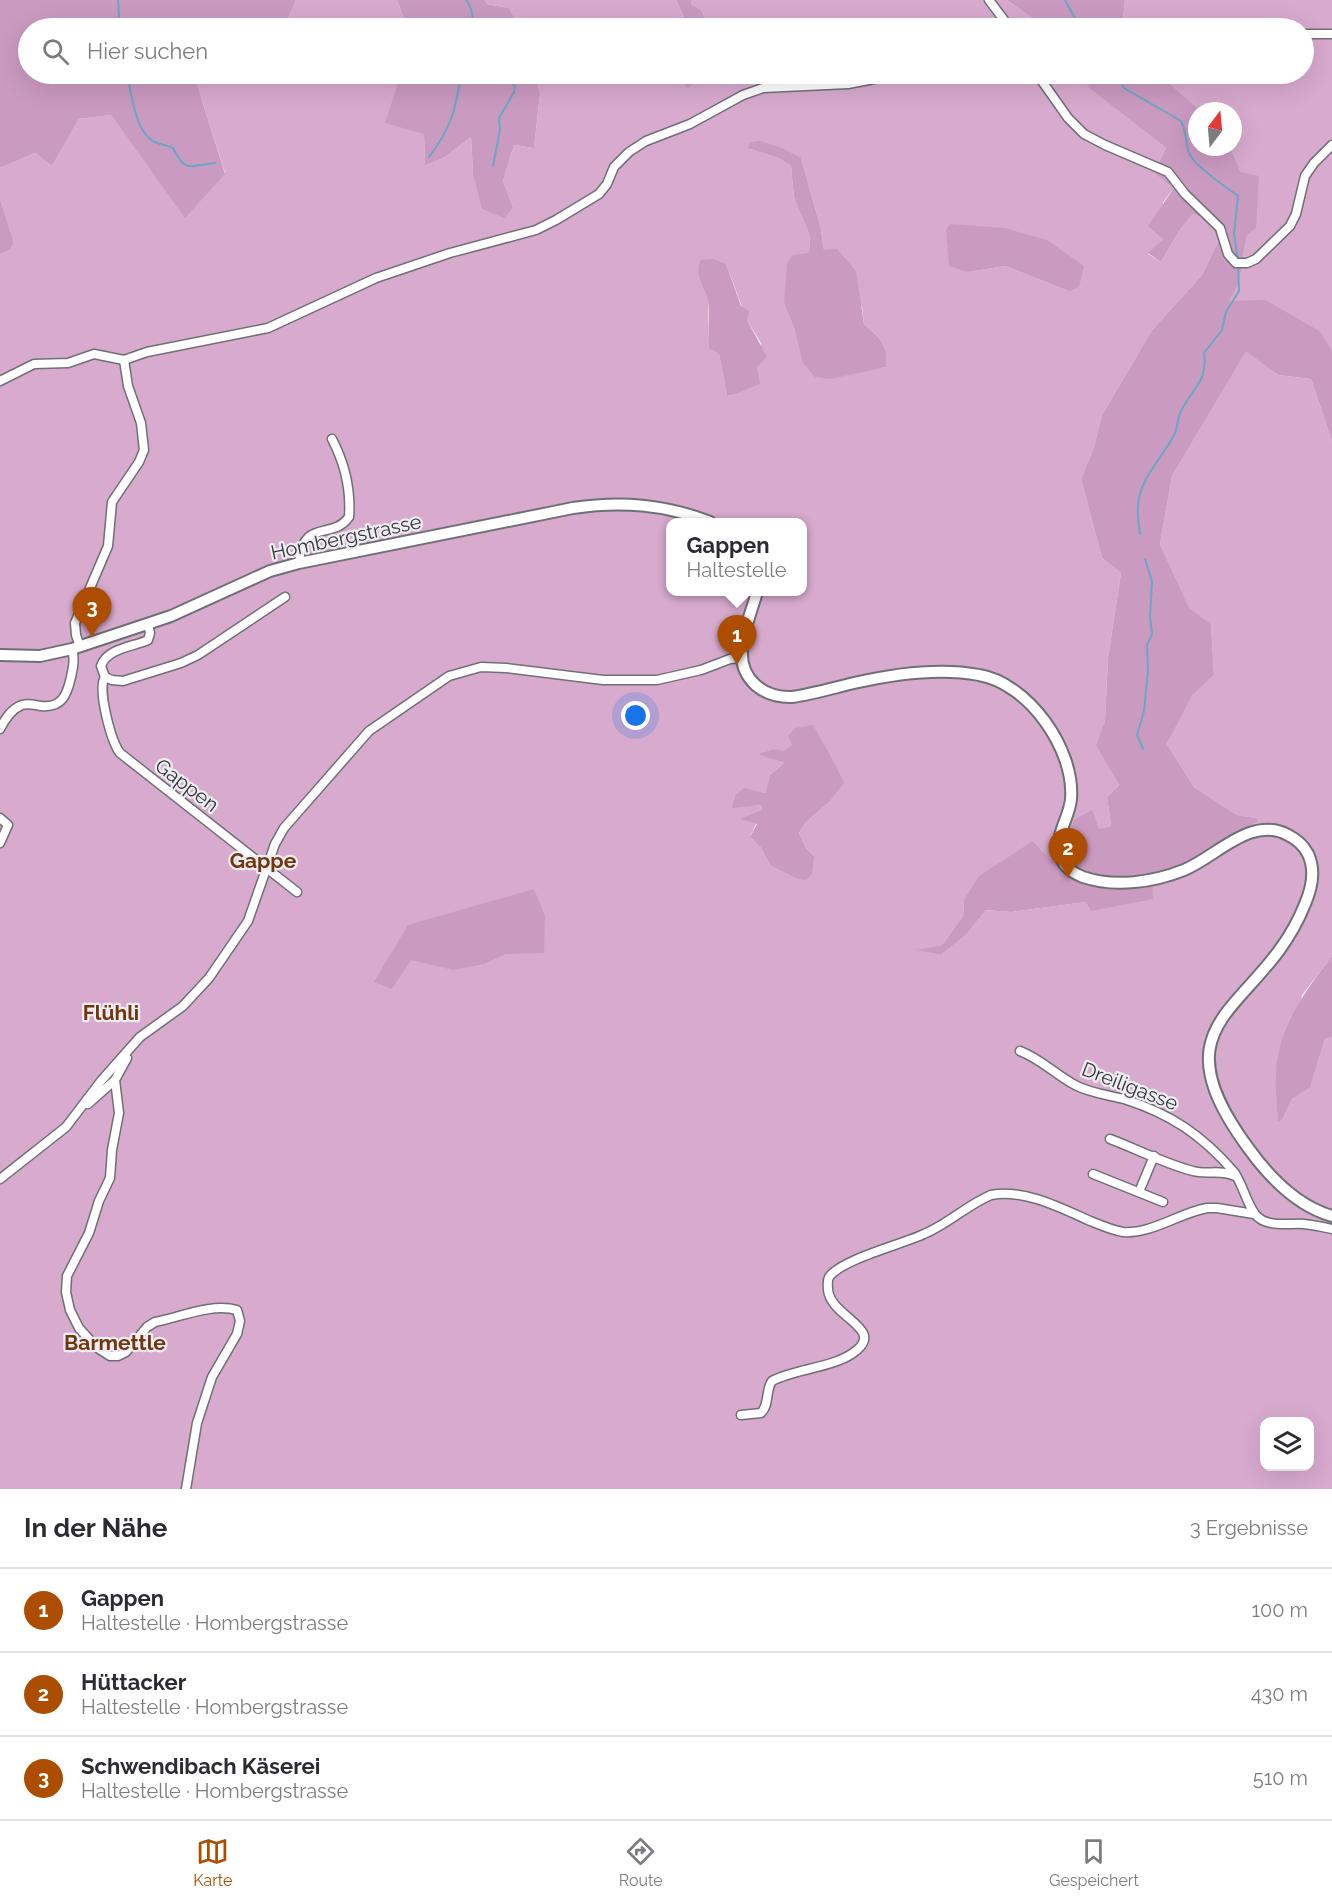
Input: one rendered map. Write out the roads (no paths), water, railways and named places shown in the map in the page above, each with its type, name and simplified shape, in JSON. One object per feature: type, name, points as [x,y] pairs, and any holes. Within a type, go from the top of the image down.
[{"type":"street","points":[[989,0],[1002,18]]},
{"type":"street","points":[[1314,34],[1332,34]]},
{"type":"street","points":[[0,381],[29,365],[68,363],[94,354],[124,360],[147,352],[268,328],[376,278],[450,253],[536,230],[599,194],[618,162],[639,145],[690,124],[743,95],[763,88],[848,84]]},
{"type":"street","points":[[1044,84],[1068,118],[1083,134],[1168,172],[1185,194],[1221,228],[1228,254],[1240,263],[1253,261],[1290,226],[1296,214],[1305,176],[1332,145]]},
{"type":"street","points":[[0,729],[9,715],[21,706],[29,704],[49,706],[63,700],[76,648],[76,618],[108,546],[112,502],[139,462],[144,450],[141,423],[128,386],[124,360]]},
{"type":"street","points":[[299,563],[303,544],[311,534],[339,526],[349,517],[348,487],[332,439]]},
{"type":"street","name":"Hombergstrasse","points":[[0,655],[40,656],[76,648],[192,608],[270,571],[299,563],[552,512],[607,504],[652,506],[698,518]]},
{"type":"street","points":[[756,596],[743,639],[742,658],[745,672],[753,684],[766,693],[779,697],[801,696],[880,678],[920,673],[970,673],[987,676],[1021,695],[1051,731],[1062,755],[1071,793],[1059,840],[1059,850],[1067,867],[1085,878],[1126,882],[1167,876],[1197,864],[1242,836],[1262,830],[1280,831],[1295,839],[1308,855],[1313,872],[1304,907],[1277,954],[1222,1017],[1210,1043],[1208,1063],[1213,1087],[1224,1111],[1259,1163],[1289,1193],[1312,1208],[1332,1216]]},
{"type":"street","points":[[148,624],[150,633],[148,640],[110,654],[104,659],[101,666],[105,677],[123,681],[182,663],[198,655],[285,597]]},
{"type":"street","points":[[0,1179],[60,1132],[135,1043],[145,1033],[183,1006],[209,978],[248,921],[277,839],[284,828],[369,730],[449,676],[481,667],[603,680],[657,680],[701,670],[730,659],[742,658]]},
{"type":"street","name":"Gappen","points":[[105,677],[102,684],[103,694],[118,751],[297,892]]},
{"type":"street","points":[[0,818],[8,825],[0,843]]},
{"type":"street","points":[[80,1110],[115,1080],[135,1043]]},
{"type":"street","name":"Dreiligasse","points":[[1020,1051],[1037,1058],[1079,1087],[1125,1100],[1174,1119],[1197,1136],[1238,1177],[1254,1214]]},
{"type":"street","points":[[115,1080],[119,1118],[112,1150],[110,1178],[89,1233],[67,1276],[66,1292],[70,1310],[79,1328],[101,1351],[114,1356],[126,1352],[147,1327],[155,1322],[215,1309],[237,1310],[240,1321],[237,1334],[212,1377],[197,1423],[186,1489]]},
{"type":"street","points":[[1110,1139],[1196,1172],[1224,1172],[1238,1177]]},
{"type":"street","points":[[1139,1192],[1154,1156]]},
{"type":"street","points":[[1093,1174],[1163,1202]]},
{"type":"street","points":[[741,1415],[761,1413],[765,1409],[768,1387],[772,1381],[840,1360],[855,1352],[862,1345],[864,1334],[861,1328],[839,1312],[829,1296],[829,1277],[837,1270],[872,1253],[925,1234],[991,1195],[1001,1193],[1017,1195],[1052,1205],[1109,1229],[1120,1231],[1140,1231],[1207,1208],[1254,1214],[1266,1222],[1303,1224],[1332,1229]]},
{"type":"waterway","points":[[118,0],[119,18]]},
{"type":"waterway","points":[[466,0],[470,6],[472,18]]},
{"type":"waterway","points":[[1065,0],[1075,18]]},
{"type":"waterway","points":[[129,84],[138,121],[148,137],[157,143],[173,148],[185,165],[215,163]]},
{"type":"waterway","points":[[429,157],[443,137],[451,118],[459,84]]},
{"type":"waterway","points":[[493,166],[500,130],[499,118],[514,92],[515,86],[513,84]]},
{"type":"waterway","points":[[1121,84],[1124,88],[1181,121],[1192,158],[1238,196],[1234,234],[1238,259]]},
{"type":"waterway","points":[[1140,534],[1138,509],[1142,487],[1175,434],[1181,411],[1202,378],[1204,353],[1222,330],[1226,312],[1239,291],[1238,265]]},
{"type":"waterway","points":[[1143,749],[1137,735],[1144,711],[1148,670],[1147,645],[1152,634],[1150,617],[1152,581],[1145,559]]},
{"type":"place","name":"Schwendibach Käserei","points":[[92,637]]},
{"type":"place","name":"Gappen","points":[[737,665]]},
{"type":"place","name":"Hüttacker","points":[[1068,878]]},
{"type":"district","name":"Gappe","points":[[263,860]]},
{"type":"district","name":"Flühli","points":[[111,1012]]},
{"type":"district","name":"Barmettle","points":[[115,1342]]}]
